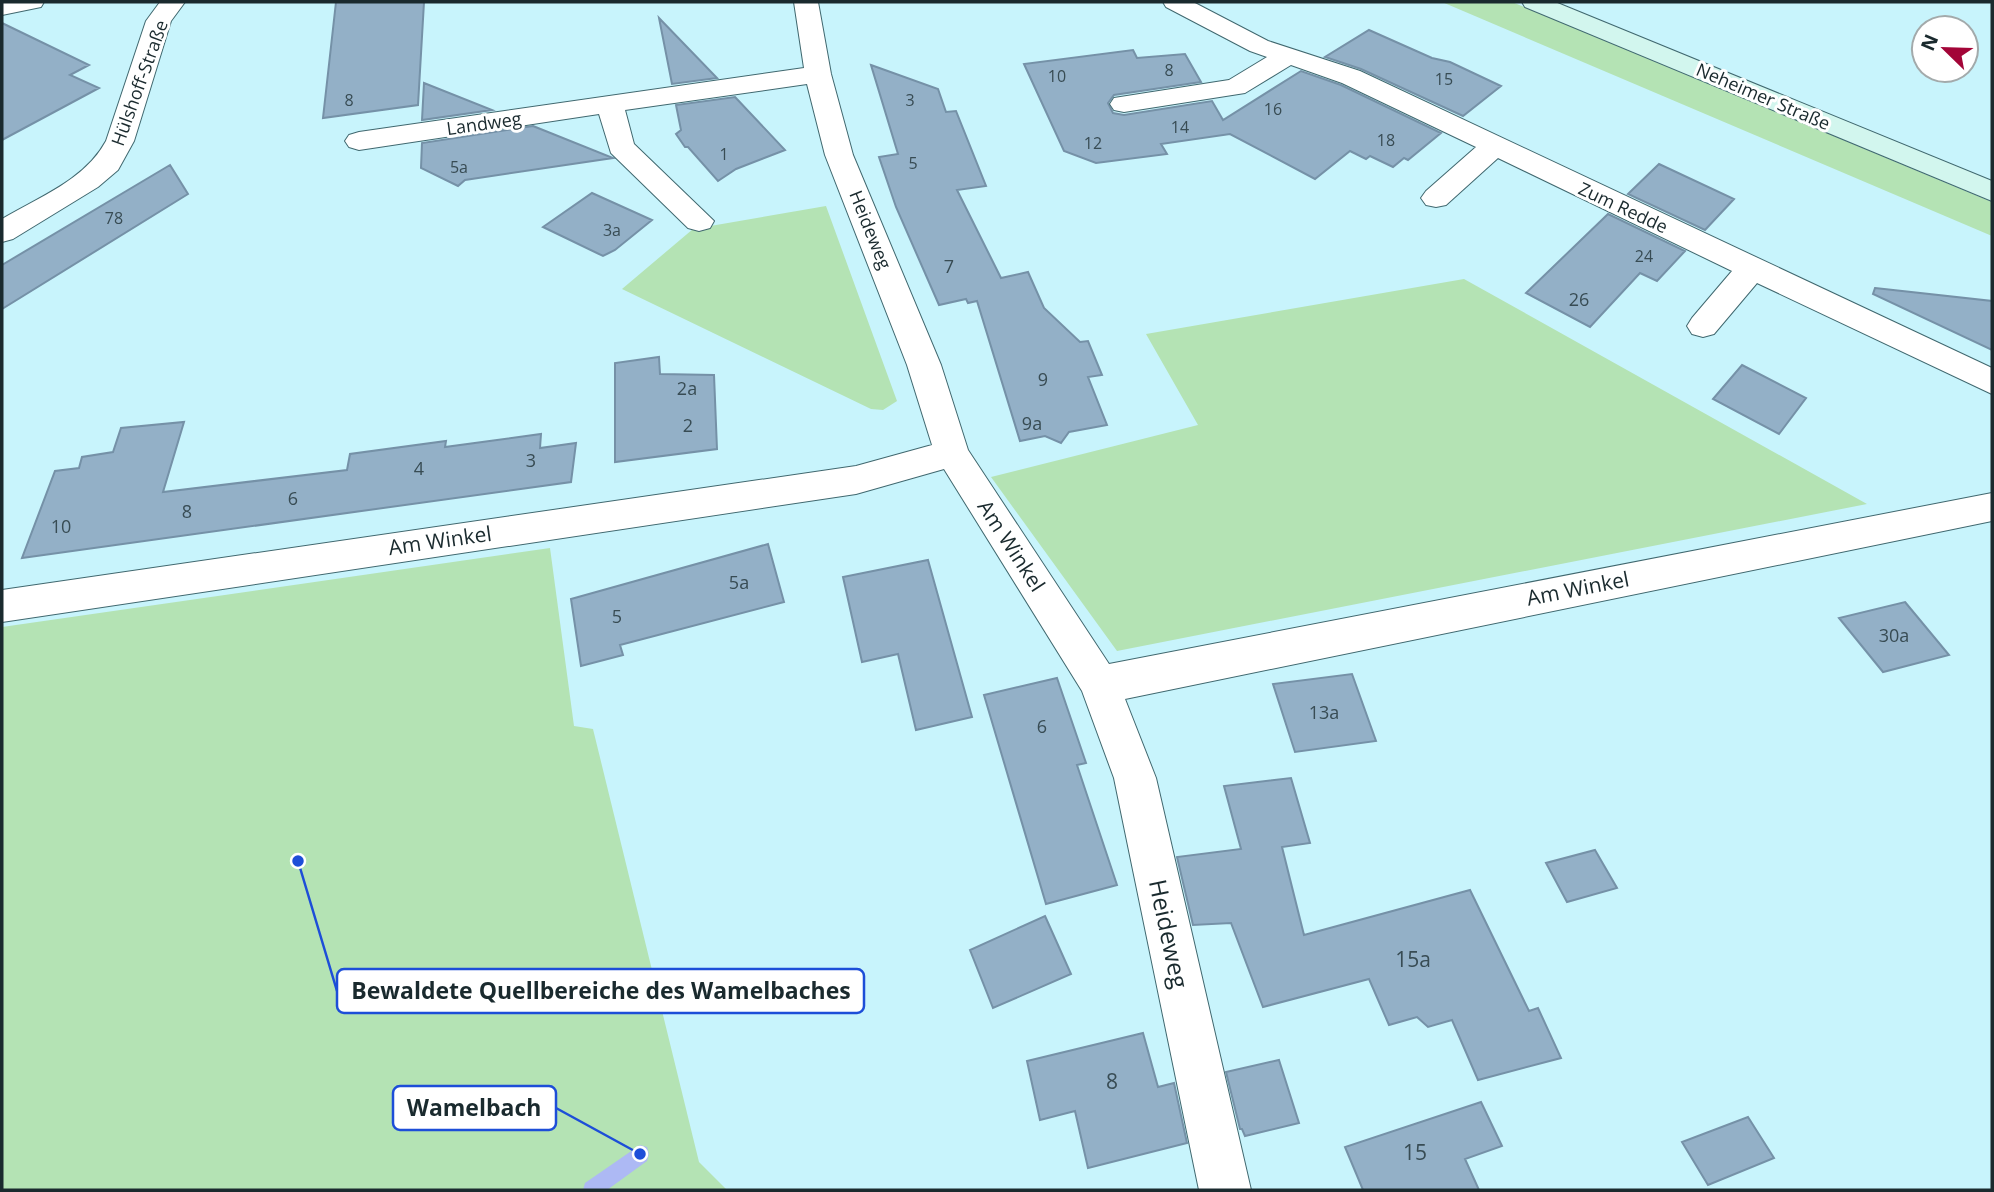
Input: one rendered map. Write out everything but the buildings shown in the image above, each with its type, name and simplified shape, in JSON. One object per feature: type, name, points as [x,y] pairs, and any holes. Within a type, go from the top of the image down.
[{"type":"main road","name":"Neheimer Straße","points":[[1534,2],[1992,192]]},
{"type":"street","points":[[2,8],[32,2]]},
{"type":"street","name":"Hülshoff-Straße","points":[[2,232],[89,181],[108,163],[120,141],[159,21],[173,2]]},
{"type":"street","name":"Heideweg","points":[[806,2],[818,74],[839,155],[924,365],[952,453]]},
{"type":"street","name":"Zum Redde","points":[[1175,2],[1219,27],[1286,57],[1351,77],[1493,147],[1992,382]]},
{"type":"street","points":[[1124,104],[1236,87],[1286,57]]},
{"type":"street","name":"Landweg","points":[[359,141],[818,74]]},
{"type":"street","points":[[610,106],[621,147],[699,220]]},
{"type":"street","points":[[1436,198],[1493,147]]},
{"type":"street","points":[[1703,326],[1752,268]]},
{"type":"street","name":"Am Winkel","points":[[2,606],[856,480],[952,453],[1099,682],[1124,681],[1992,506]]},
{"type":"street","name":"Heideweg","points":[[1099,682],[1135,778],[1225,1190]]},
{"type":"green space","points":[[1442,2],[1512,2],[1992,202],[1992,236]]},
{"type":"green space","points":[[826,206],[897,401],[883,410],[871,409],[622,289],[693,229]]},
{"type":"green space","points":[[1464,279],[1867,504],[1117,651],[991,477],[1198,425],[1146,334]]},
{"type":"green space","points":[[550,548],[574,726],[593,729],[699,1162],[727,1190],[2,1190],[2,627]]},
{"type":"waterway","points":[[592,1190],[640,1154]]},
{"type":"place","name":"Bewaldete Quellbereiche des Wamelbaches","points":[[298,861]]},
{"type":"place","name":"Wamelbach","points":[[640,1154]]}]
